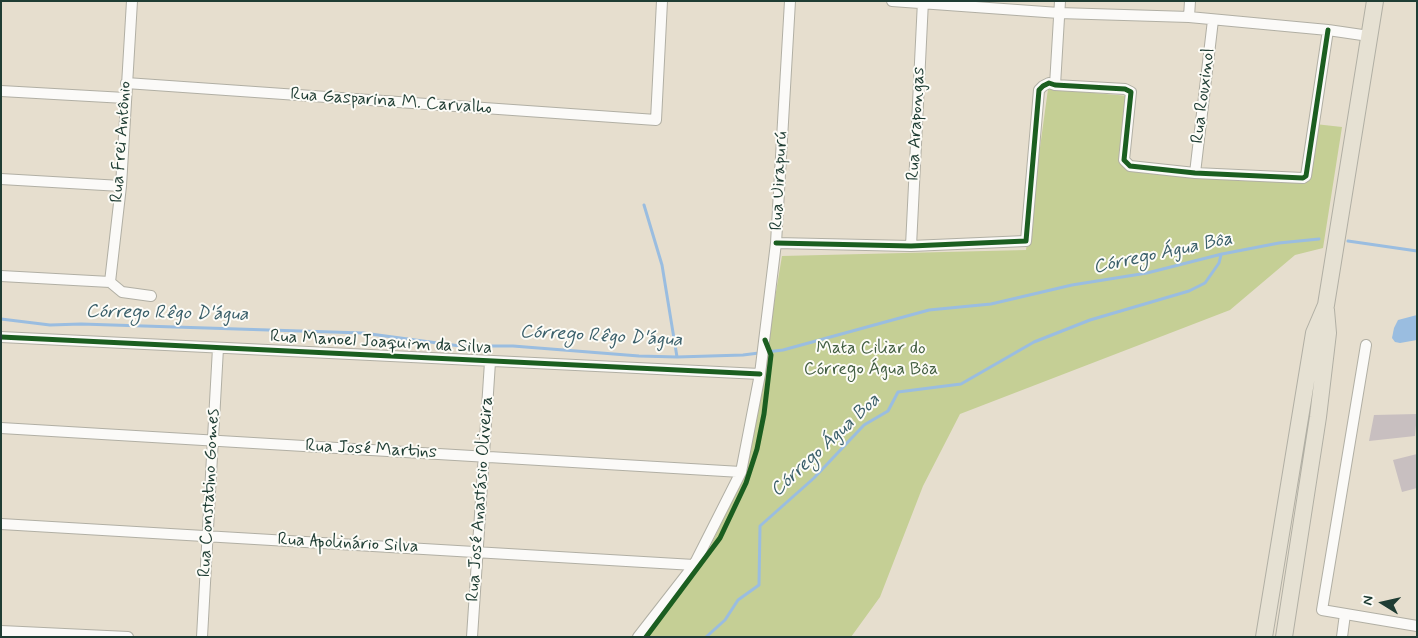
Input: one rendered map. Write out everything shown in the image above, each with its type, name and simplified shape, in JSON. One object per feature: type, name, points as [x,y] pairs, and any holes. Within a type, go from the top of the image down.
[{"type":"highway","points":[[1264,637],[1314,334],[1326,305],[1374,1]]},
{"type":"highway","points":[[1284,637],[1318,417],[1328,333],[1326,305]]},
{"type":"street","name":"Rua Frei Antônio","points":[[110,282],[120,186],[132,1]]},
{"type":"street","name":"Rua Gasparina M. Carvalho","points":[[126,83],[656,120],[662,1]]},
{"type":"street","name":"Rua Uirapurú","points":[[638,637],[694,565],[741,472],[760,374],[776,243],[790,1]]},
{"type":"street","points":[[892,1],[1060,13],[1189,17],[1328,30],[1369,36]]},
{"type":"street","points":[[1055,85],[1060,1]]},
{"type":"street","points":[[1189,17],[1190,1]]},
{"type":"street","name":"Rua Arapongas","points":[[909,246],[923,2]]},
{"type":"street","name":"Rua Rouxinol","points":[[1195,173],[1213,20]]},
{"type":"street","points":[[776,243],[909,246],[1026,240],[1039,90],[1042,86],[1049,83],[1055,85],[1128,89],[1130,92],[1124,160],[1130,166],[1195,173],[1300,179],[1306,176],[1328,30]]},
{"type":"street","points":[[1,91],[125,98]]},
{"type":"street","points":[[1,180],[120,186]]},
{"type":"street","points":[[1,276],[110,282],[122,292],[151,296]]},
{"type":"street","name":"Rua Manoel Joaquim da Silva","points":[[1,337],[760,374]]},
{"type":"street","points":[[1366,345],[1322,610],[1417,626]]},
{"type":"street","name":"Rua Constatino Gomes","points":[[202,637],[218,348]]},
{"type":"street","name":"Rua José Anastásio Oliveira","points":[[472,637],[490,362]]},
{"type":"street","name":"Rua José Martins","points":[[1,428],[741,472]]},
{"type":"street","name":"Rua Apolinário Silva","points":[[1,524],[694,565]]},
{"type":"street","points":[[1342,637],[1345,614]]},
{"type":"street","points":[[1,631],[128,637]]},
{"type":"green space","name":"Mata Ciliar do Córrego Água Bôa","points":[[1048,89],[1129,96],[1126,165],[1308,180],[1315,124],[1342,127],[1323,248],[1295,255],[1230,310],[960,414],[923,486],[880,597],[851,637],[648,637],[701,566],[746,471],[782,256],[1026,250]]},
{"type":"water","points":[[1417,315],[1417,340],[1395,342],[1392,338],[1398,320]]},
{"type":"building","points":[[1417,414],[1415,436],[1369,441],[1374,415]]},
{"type":"building","points":[[1417,454],[1417,488],[1402,492],[1393,460]]},
{"type":"waterway","points":[[644,205],[662,265],[677,357]]},
{"type":"waterway","name":"Córrego Rêgo D'água","points":[[1,319],[50,325],[81,324],[363,333],[460,346],[513,346],[639,356],[743,355],[783,350],[929,310],[991,304],[1072,285],[1147,273],[1222,254],[1279,243],[1319,239]]},
{"type":"waterway","name":"Córrego Água Boa","points":[[1348,241],[1417,251]]},
{"type":"waterway","name":"Córrego Água Boa","points":[[706,637],[725,620],[738,600],[759,585],[760,526],[814,478],[864,425],[888,411],[898,392],[961,384],[1034,342],[1090,320],[1189,291],[1205,283],[1219,263],[1221,255]]},
{"type":"cycle path","points":[[776,243],[911,246],[1026,241],[1039,90],[1049,83],[1055,85],[1125,89],[1131,92],[1124,160],[1130,166],[1195,173],[1303,178],[1306,176],[1328,30]]},
{"type":"cycle path","points":[[1,337],[760,374]]},
{"type":"cycle path","points":[[646,637],[720,538],[746,483],[757,449],[764,414],[771,355],[765,340]]},
{"type":"water label","name":"Córrego Água Bôa","points":[[1163,254]]}]
